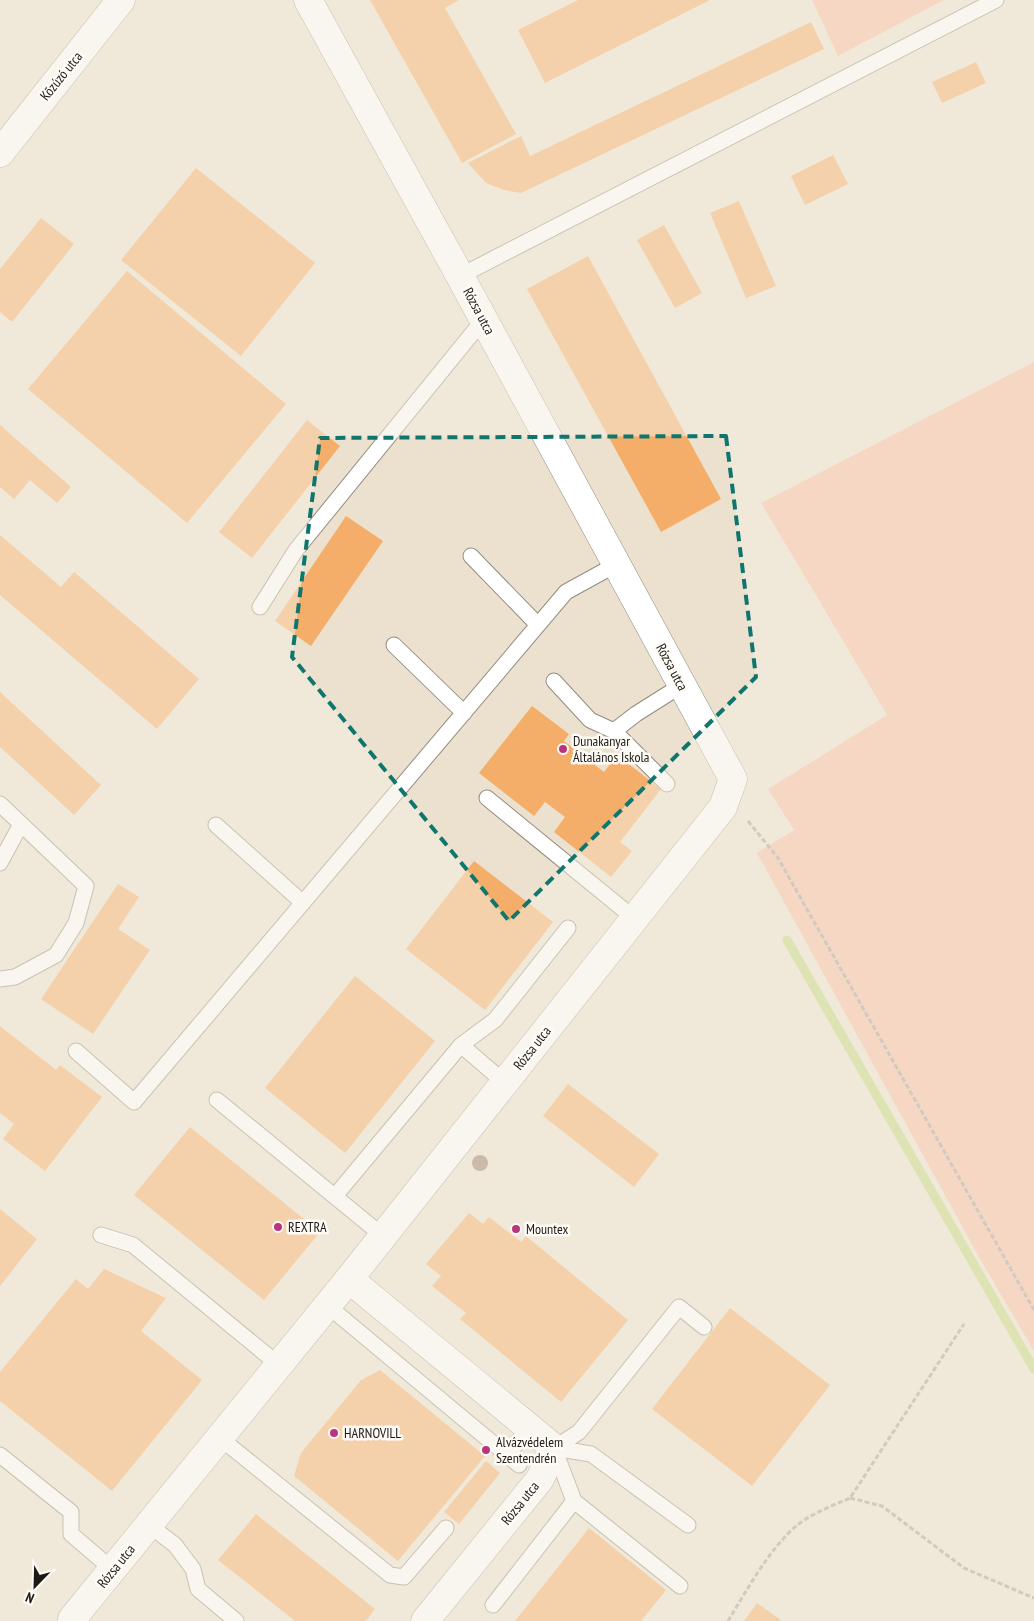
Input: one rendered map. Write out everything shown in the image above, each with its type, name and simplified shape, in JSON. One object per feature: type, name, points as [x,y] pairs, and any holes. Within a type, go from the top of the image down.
[{"type":"street","name":"Kőzúzó utca","points":[[0,153],[121,0]]},
{"type":"street","name":"Rózsa utca","points":[[71,1620],[328,1306],[635,919],[723,807],[733,779],[484,319],[308,0]]},
{"type":"street","points":[[349,1279],[554,1448]]},
{"type":"street","name":"Rózsa utca","points":[[425,1621],[540,1479],[554,1448]]},
{"type":"lane","points":[[460,276],[996,0]]},
{"type":"lane","points":[[260,607],[296,550],[484,319]]},
{"type":"lane","points":[[471,556],[538,625]]},
{"type":"lane","points":[[76,1051],[134,1102],[566,592],[617,564]]},
{"type":"lane","points":[[394,645],[464,713]]},
{"type":"lane","points":[[554,682],[590,720],[614,731],[667,784]]},
{"type":"lane","points":[[614,731],[636,714],[682,685]]},
{"type":"lane","points":[[487,798],[635,919]]},
{"type":"lane","points":[[0,804],[86,886],[76,923],[56,955],[16,977],[0,979]]},
{"type":"lane","points":[[0,863],[21,824]]},
{"type":"lane","points":[[216,825],[303,903]]},
{"type":"lane","points":[[335,1196],[460,1045],[495,1020],[568,928]]},
{"type":"lane","points":[[460,1045],[505,1083]]},
{"type":"lane","points":[[217,1100],[383,1236]]},
{"type":"lane","points":[[101,1235],[133,1246],[279,1365]]},
{"type":"lane","points":[[328,1306],[514,1460],[529,1427]]},
{"type":"lane","points":[[554,1448],[579,1432],[679,1307],[704,1327]]},
{"type":"lane","points":[[220,1438],[390,1575],[404,1577],[446,1528]]},
{"type":"lane","points":[[554,1448],[574,1501],[680,1586]]},
{"type":"lane","points":[[554,1448],[591,1454],[688,1525]]},
{"type":"lane","points":[[0,1455],[71,1512],[71,1534],[113,1570]]},
{"type":"lane","points":[[493,1605],[574,1501]]},
{"type":"lane","points":[[149,1525],[175,1545],[193,1569],[198,1589],[236,1621]]},
{"type":"path","points":[[727,796],[778,858],[1034,1310]]},
{"type":"path","points":[[728,1621],[771,1554],[796,1526],[824,1509],[850,1498],[964,1324]]},
{"type":"path","points":[[850,1498],[882,1506],[964,1568],[1034,1598]]},
{"type":"highlighted area","points":[[726,436],[756,677],[509,921],[292,657],[320,438]]},
{"type":"shaded area","points":[[0,0],[812,0],[839,55],[944,0],[1034,0],[1034,362],[761,503],[887,715],[768,789],[794,830],[758,853],[980,1259],[1034,1351],[1034,1621],[0,1621]]},
{"type":"shaded area","points":[[812,0],[944,0],[838,56]]},
{"type":"shaded area","points":[[1034,362],[1034,1351],[980,1259],[757,853],[794,830],[768,789],[887,715],[761,503]]},
{"type":"building","points":[[370,0],[459,0],[445,8],[516,134],[462,163]]},
{"type":"building","points":[[578,0],[710,0],[545,83],[518,30]]},
{"type":"building","points":[[811,22],[824,49],[521,193],[504,190],[486,183],[468,163],[521,136],[530,156]]},
{"type":"building","points":[[976,62],[986,83],[942,103],[932,82]]},
{"type":"building","points":[[833,155],[848,184],[805,205],[791,176]]},
{"type":"building","points":[[196,168],[315,263],[241,356],[121,260]]},
{"type":"building","points":[[739,201],[776,286],[746,298],[710,213]]},
{"type":"building","points":[[41,218],[74,244],[12,322],[0,312],[0,269]]},
{"type":"building","points":[[664,225],[702,293],[675,308],[637,240]]},
{"type":"building","points":[[588,256],[721,499],[661,532],[527,289]]},
{"type":"building","points":[[127,271],[286,404],[187,523],[28,389]]},
{"type":"building","points":[[307,420],[340,446],[252,558],[219,532]]},
{"type":"building","points":[[0,425],[71,487],[57,503],[30,480],[14,499],[0,487]]},
{"type":"building","points":[[346,516],[383,541],[311,646],[275,621]]},
{"type":"building","points":[[0,535],[61,587],[74,572],[199,679],[157,729],[0,595]]},
{"type":"building","points":[[0,692],[101,785],[74,815],[0,747]]},
{"type":"building","points":[[532,706],[569,734],[564,741],[604,772],[617,755],[661,789],[620,842],[632,851],[611,877],[554,832],[565,817],[545,802],[534,816],[479,773]]},
{"type":"building","points":[[474,861],[553,922],[485,1010],[406,949]]},
{"type":"building","points":[[118,884],[139,897],[118,929],[150,950],[93,1034],[41,999]]},
{"type":"building","points":[[355,976],[435,1041],[345,1153],[265,1088]]},
{"type":"building","points":[[0,1026],[56,1070],[60,1065],[102,1097],[45,1171],[3,1139],[14,1124],[0,1113]]},
{"type":"building","points":[[568,1084],[659,1154],[634,1187],[543,1116]]},
{"type":"building","points":[[190,1127],[320,1232],[264,1300],[134,1195]]},
{"type":"building","points":[[0,1209],[37,1239],[0,1286]]},
{"type":"building","points":[[469,1213],[483,1224],[489,1217],[521,1242],[526,1236],[628,1320],[561,1402],[460,1319],[466,1313],[432,1286],[441,1276],[426,1264]]},
{"type":"building","points":[[104,1269],[166,1298],[141,1331],[202,1380],[112,1491],[0,1401],[0,1372],[76,1279],[88,1289]]},
{"type":"building","points":[[730,1308],[830,1385],[752,1486],[652,1409]]},
{"type":"building","points":[[380,1370],[485,1456],[398,1561],[294,1476],[301,1453],[361,1380]]},
{"type":"building","points":[[486,1461],[500,1473],[459,1524],[444,1512]]},
{"type":"building","points":[[256,1514],[375,1609],[366,1621],[295,1621],[218,1560]]},
{"type":"building","points":[[589,1528],[666,1590],[641,1621],[515,1621]]},
{"type":"building","points":[[757,1603],[781,1620],[744,1621]]},
{"type":"waterway","points":[[787,940],[1034,1369]]},
{"type":"place","name":"Dunakanyar Általános Iskola","points":[[563,749]]},
{"type":"place","name":"REXTRA","points":[[278,1227]]},
{"type":"place","name":"Mountex","points":[[516,1229]]},
{"type":"place","name":"HARNOVILL","points":[[334,1433]]},
{"type":"place","name":"Alvázvédelem Szentendrén","points":[[486,1450]]}]
